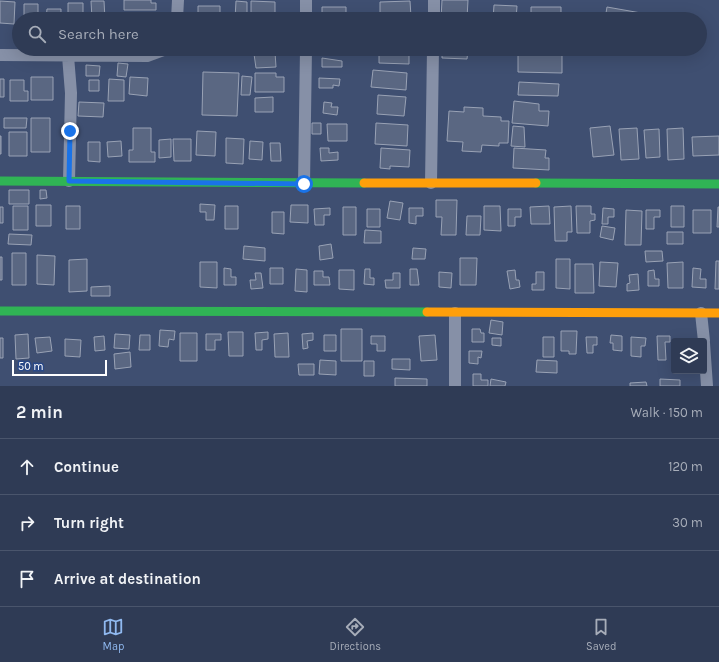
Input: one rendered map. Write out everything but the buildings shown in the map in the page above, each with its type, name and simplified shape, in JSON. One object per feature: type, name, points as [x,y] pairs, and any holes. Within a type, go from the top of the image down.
[{"type":"street","points":[[177,12],[178,0]]},
{"type":"street","points":[[306,0],[306,12]]},
{"type":"street","points":[[434,0],[434,12]]},
{"type":"street","points":[[0,55],[12,55]]},
{"type":"street","points":[[69,181],[71,93],[68,56],[147,56]]},
{"type":"street","points":[[304,184],[306,56]]},
{"type":"street","points":[[430,183],[433,56]]},
{"type":"street","points":[[0,181],[304,184],[719,184]]},
{"type":"street","points":[[0,312],[719,313]]},
{"type":"street","points":[[455,313],[455,386]]},
{"type":"street","points":[[701,313],[704,338]]},
{"type":"street","points":[[706,374],[707,386]]},
{"type":"traffic: fast","points":[[0,181],[364,183]]},
{"type":"traffic: fast","points":[[536,183],[719,184]]},
{"type":"traffic: fast","points":[[0,311],[427,312]]},
{"type":"traffic: slow","points":[[364,183],[536,183]]},
{"type":"traffic: slow","points":[[427,312],[719,313]]},
{"type":"route","points":[[70,131],[69,181],[304,184]]}]
